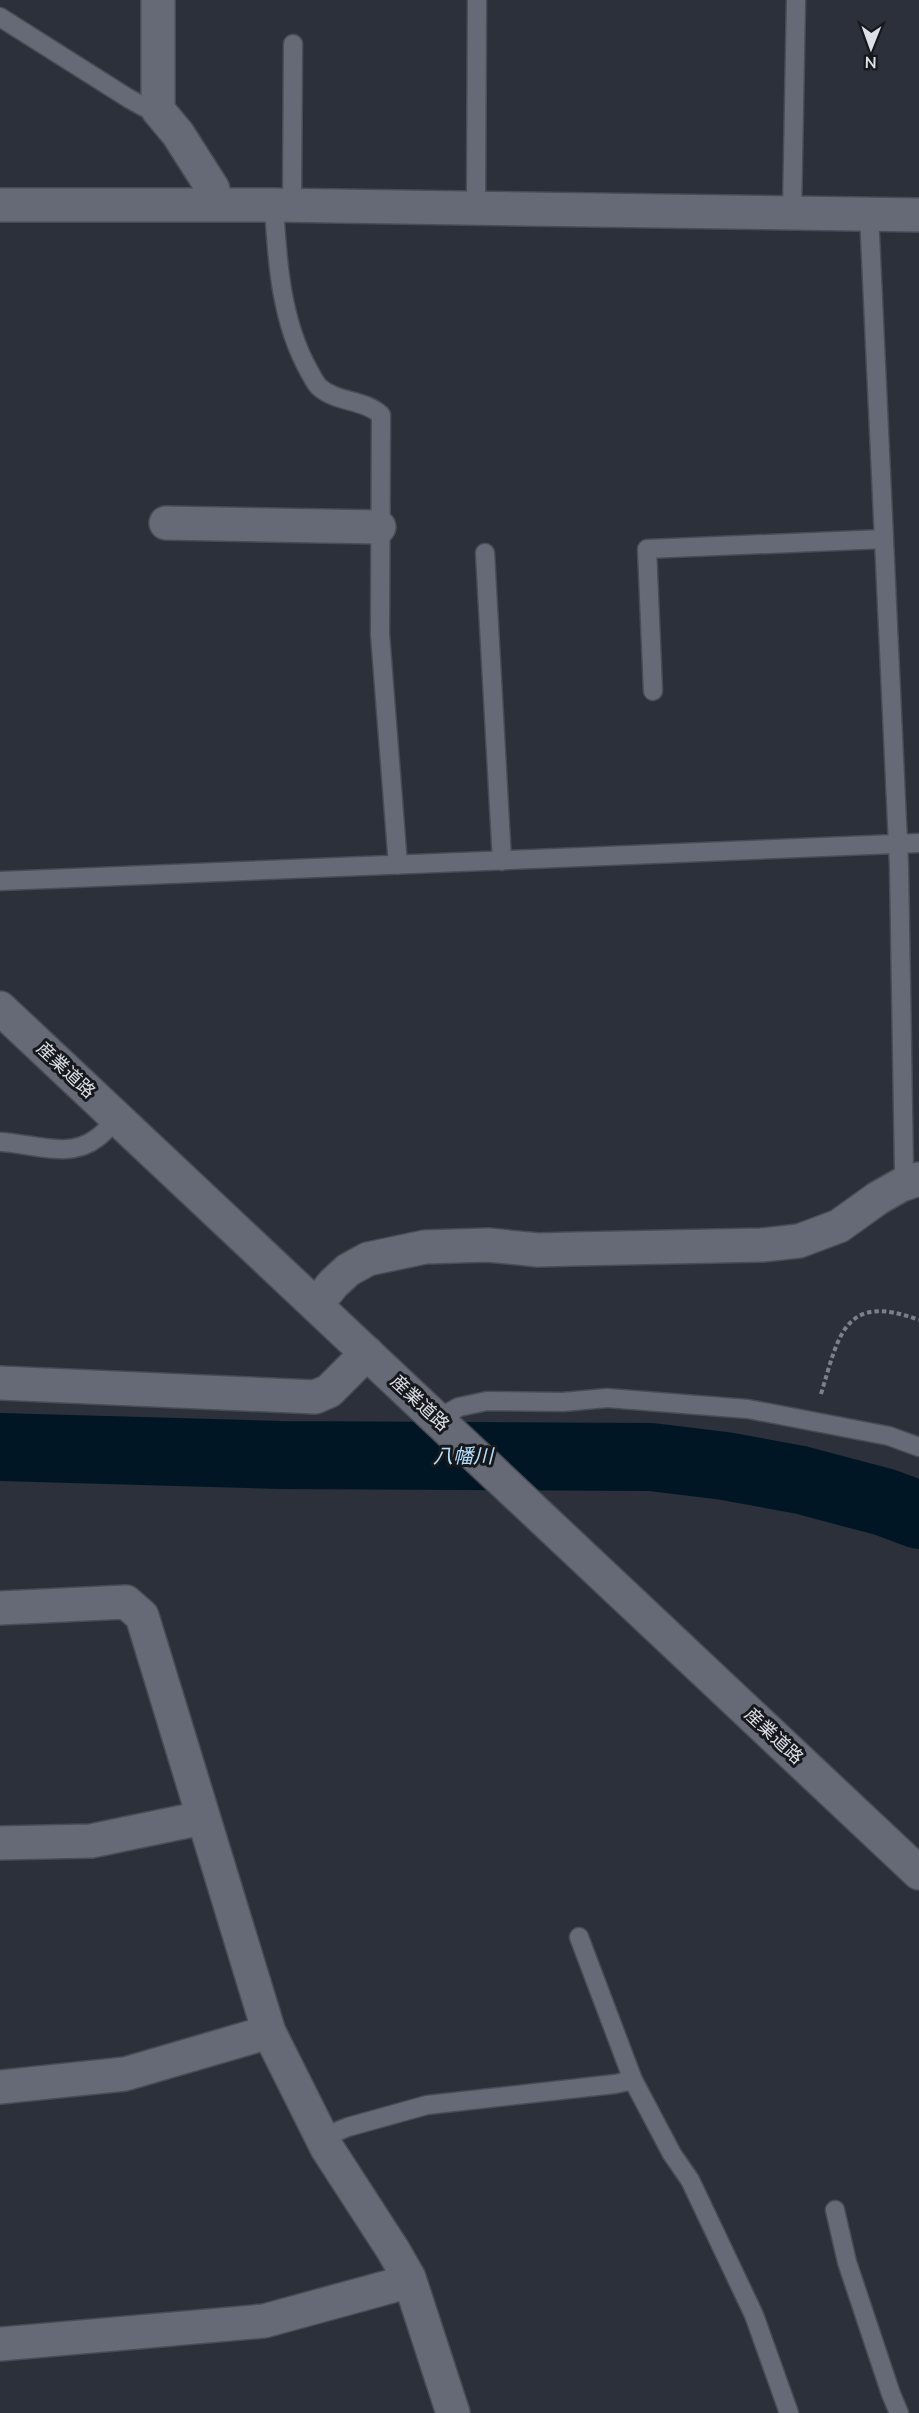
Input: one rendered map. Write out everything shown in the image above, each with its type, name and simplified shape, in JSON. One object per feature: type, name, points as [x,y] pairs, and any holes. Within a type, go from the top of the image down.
[{"type":"street","points":[[158,0],[158,110],[178,134],[213,189],[212,204]]},
{"type":"street","points":[[0,205],[212,204],[919,215]]},
{"type":"street","points":[[166,523],[379,527]]},
{"type":"street","name":"産業道路","points":[[0,1008],[919,1873]]},
{"type":"street","points":[[316,1305],[348,1270],[368,1259],[425,1247],[488,1245],[538,1250],[574,1250],[762,1245],[800,1241],[839,1226],[878,1198],[914,1181]]},
{"type":"street","points":[[0,1383],[315,1397],[329,1392],[368,1353]]},
{"type":"street","points":[[0,1608],[126,1602],[142,1616],[269,2032],[321,2138],[409,2278],[453,2413]]},
{"type":"street","points":[[0,1843],[91,1841],[202,1818]]},
{"type":"street","points":[[0,2087],[125,2074],[269,2032]]},
{"type":"street","points":[[0,2344],[264,2321],[392,2286],[409,2278]]},
{"type":"lane","points":[[476,208],[477,0]]},
{"type":"lane","points":[[792,212],[796,0]]},
{"type":"lane","points":[[0,17],[128,98],[144,107],[158,110]]},
{"type":"lane","points":[[293,44],[283,205],[276,251],[286,307],[300,355],[317,386],[336,399],[374,409],[381,415],[380,634],[398,865]]},
{"type":"lane","points":[[869,213],[898,844],[904,1170],[914,1181]]},
{"type":"lane","points":[[653,691],[647,549],[884,539]]},
{"type":"lane","points":[[485,553],[502,861]]},
{"type":"lane","points":[[0,882],[919,843]]},
{"type":"lane","points":[[0,1142],[46,1149],[72,1149],[95,1140],[117,1118]]},
{"type":"lane","points":[[437,1419],[459,1407],[487,1401],[563,1402],[607,1398],[748,1410],[889,1436],[919,1447]]},
{"type":"lane","points":[[579,1937],[633,2080],[672,2154],[690,2180],[754,2315],[789,2413]]},
{"type":"lane","points":[[321,2138],[348,2127],[428,2105],[633,2080]]},
{"type":"lane","points":[[835,2210],[847,2262],[899,2413]]},
{"type":"path","points":[[812,1423],[838,1340],[847,1324],[861,1314],[876,1311],[896,1312],[919,1320]]},
{"type":"waterway","name":"八幡川","points":[[0,1447],[280,1455],[651,1457],[725,1466],[801,1480],[884,1502],[919,1515]]}]
